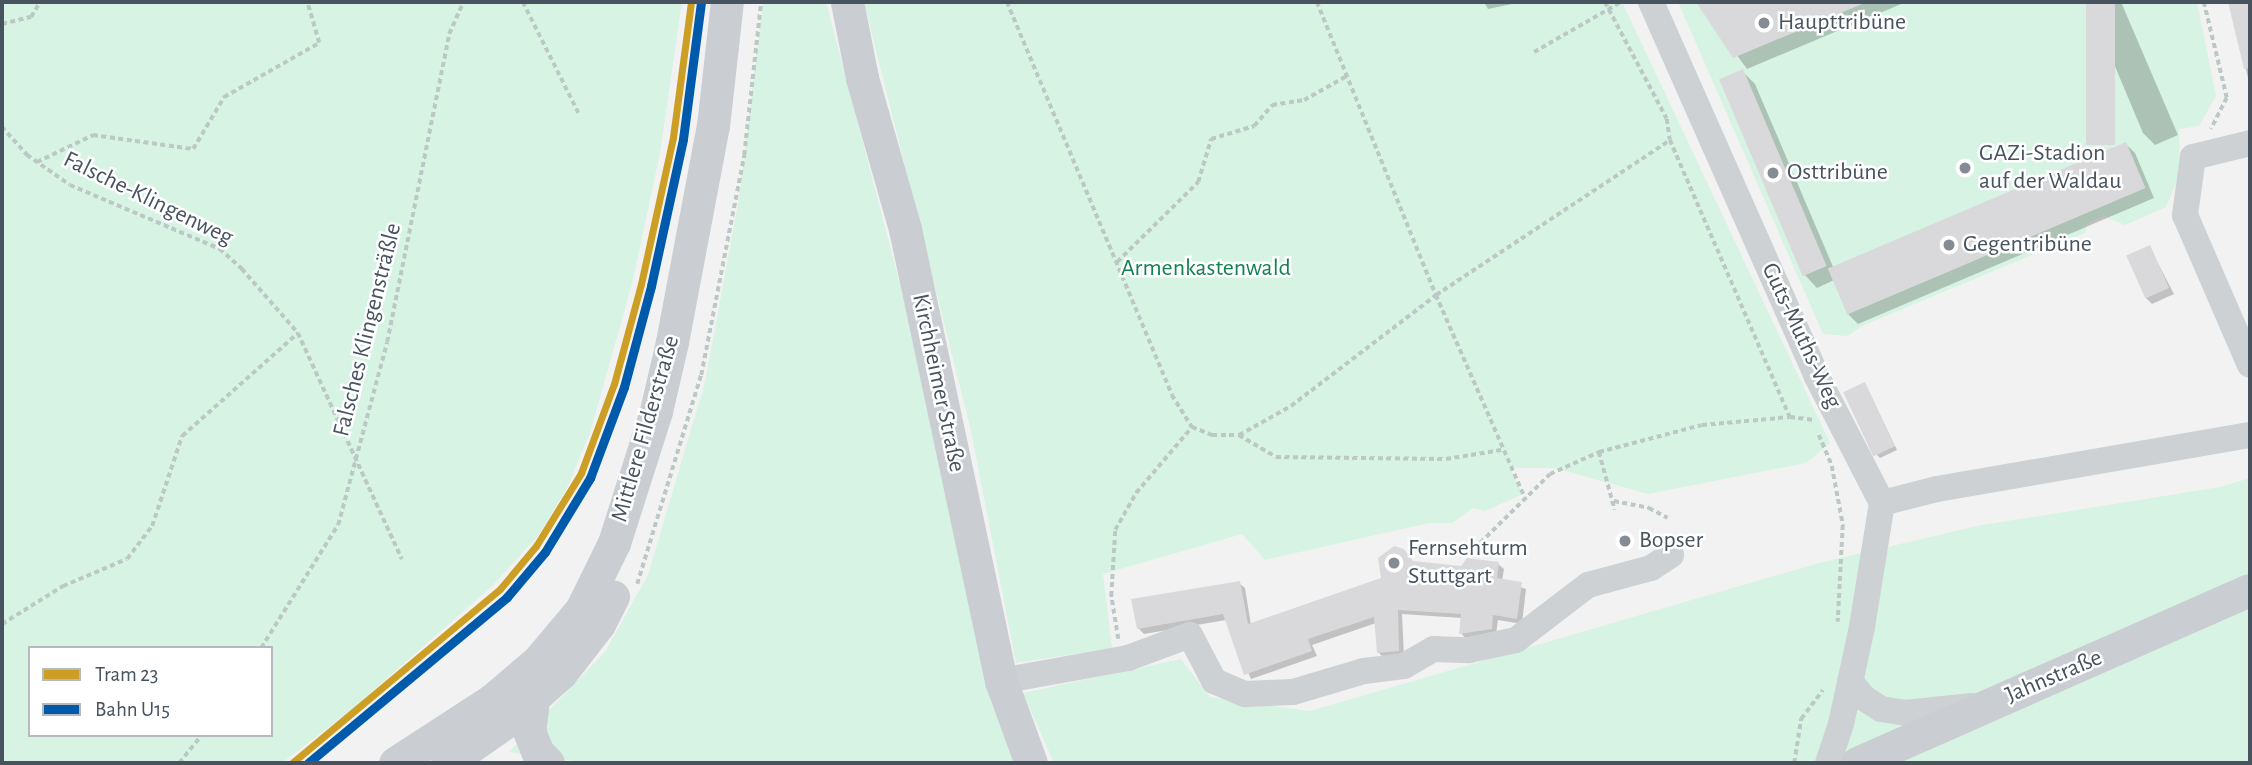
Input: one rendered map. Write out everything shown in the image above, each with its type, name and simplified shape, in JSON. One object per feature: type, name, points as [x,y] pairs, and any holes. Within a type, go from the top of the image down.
[{"type":"main road","name":"Mittlere Filderstraße","points":[[395,763],[492,700],[538,662],[581,610],[614,543],[656,411],[677,317],[713,126],[727,2]]},
{"type":"main road","name":"Mittlere Filderstraße","points":[[447,763],[533,701],[599,624],[634,551],[657,481],[695,341],[732,130],[747,2]]},
{"type":"main road","name":"Kirchheimer Straße","points":[[847,2],[862,78],[905,229],[1001,681],[1031,763]]},
{"type":"main road","name":"Jahnstraße","points":[[1857,763],[2250,590]]},
{"type":"main road","points":[[533,701],[529,731],[538,753],[548,763]]},
{"type":"street","name":"Guts-Muths-Weg","points":[[1651,2],[1816,374],[1882,503]]},
{"type":"street","points":[[2250,143],[2193,156],[2185,215],[2250,365]]},
{"type":"street","points":[[1828,763],[1840,681],[1882,503],[1937,489],[2250,435]]},
{"type":"street","points":[[1001,681],[1122,659],[1190,635],[1214,681],[1245,694],[1293,692],[1364,671],[1404,666],[1434,649],[1469,650],[1516,640],[1588,585],[1651,568],[1671,555]]},
{"type":"street","points":[[1840,681],[1881,709],[1905,713],[1989,705]]},
{"type":"path","points":[[2,24],[31,17],[40,2]]},
{"type":"path","points":[[37,162],[93,135],[192,149],[224,97],[319,44],[307,2]]},
{"type":"path","name":"Falsches Klingensträßle","points":[[262,646],[338,524],[387,342],[449,34],[463,2]]},
{"type":"path","points":[[523,2],[579,114]]},
{"type":"path","points":[[1007,2],[1172,395],[1192,426],[1212,435],[1239,435],[1291,406],[1436,295],[1671,140]]},
{"type":"path","points":[[1317,2],[1501,450],[1526,500]]},
{"type":"path","points":[[1605,2],[1667,119],[1671,140],[1790,417]]},
{"type":"path","points":[[1534,52],[1621,2]]},
{"type":"path","points":[[2193,156],[2227,98],[2204,2]]},
{"type":"path","points":[[1116,262],[1198,182],[1211,139],[1254,126],[1272,105],[1304,100],[1347,76]]},
{"type":"path","name":"Falsche-Klingenweg","points":[[2,127],[37,162],[70,185],[220,249],[298,333],[402,559]]},
{"type":"path","points":[[2,624],[63,586],[127,559],[152,526],[182,436],[298,333]]},
{"type":"path","points":[[1474,558],[1480,543],[1550,474],[1599,453],[1702,425],[1790,417],[1812,420],[1836,482],[1843,524],[1838,634]]},
{"type":"path","points":[[1122,659],[1111,596],[1115,530],[1144,482],[1192,426]]},
{"type":"path","points":[[1239,435],[1276,457],[1446,459],[1501,450]]},
{"type":"path","points":[[1599,453],[1615,510]]},
{"type":"path","points":[[1614,501],[1649,508],[1668,518]]},
{"type":"path","points":[[1794,763],[1801,719],[1840,681]]},
{"type":"path","points":[[179,763],[200,737]]},
{"type":"green space","points":[[2,2],[682,2],[660,153],[633,280],[590,433],[566,490],[537,537],[491,587],[352,709],[282,763],[2,763]]},
{"type":"green space","points":[[763,2],[826,2],[901,288],[991,703],[1016,763],[589,763],[509,752],[605,652],[648,575],[705,382],[738,204]]},
{"type":"green space","name":"Armenkastenwald","points":[[864,2],[1622,2],[1830,443],[1806,463],[1648,494],[1555,468],[1510,468],[1523,494],[1485,511],[1473,508],[1452,523],[1429,523],[1265,560],[1242,534],[1103,574],[1112,648],[1016,663],[971,431]]},
{"type":"green space","name":"GAZi-Stadion auf der Waldau","points":[[1678,2],[2197,2],[2216,96],[2199,126],[2179,129],[2180,174],[2166,207],[2125,225],[2104,216],[2087,224],[2085,233],[1864,325],[1847,336],[1823,334]]},
{"type":"green space","points":[[2250,478],[2250,763],[1054,763],[1023,693],[1181,659],[1210,697],[1310,711],[1819,563],[1977,526],[2220,487]]},
{"type":"building","name":"Haupttribüne","points":[[1696,2],[1867,2],[1733,58]]},
{"type":"building","points":[[2086,2],[2115,2],[2115,145],[2086,145]]},
{"type":"building","points":[[2228,2],[2250,2],[2250,68],[2244,69]]},
{"type":"building","name":"Osttribüne","points":[[1743,69],[1827,266],[1803,276],[1719,79]]},
{"type":"building","points":[[2126,142],[2146,188],[1847,315],[1828,269]]},
{"type":"building","points":[[2150,245],[2169,288],[2145,299],[2126,256]]},
{"type":"building","points":[[1865,382],[1895,446],[1873,456],[1843,392]]},
{"type":"building","points":[[1394,546],[1404,549],[1413,561],[1461,566],[1467,558],[1499,562],[1497,578],[1522,582],[1517,619],[1493,615],[1492,629],[1459,634],[1461,614],[1398,610],[1399,651],[1377,653],[1374,617],[1308,639],[1312,651],[1244,675],[1223,614],[1137,629],[1131,599],[1240,581],[1248,624],[1381,578],[1378,558]]},
{"type":"tram line","name":"23","points":[[292,763],[500,589],[536,546],[581,473],[614,384],[641,284],[673,137],[691,2]]},
{"type":"rail line","name":"U15","points":[[308,763],[507,597],[545,552],[590,478],[624,387],[651,286],[683,139],[701,3]]},
{"type":"place","name":"Haupttribüne","points":[[1764,23]]},
{"type":"place","name":"GAZi-Stadion auf der Waldau","points":[[1965,168]]},
{"type":"place","name":"Osttribüne","points":[[1773,173]]},
{"type":"place","name":"Gegentribüne","points":[[1949,245]]},
{"type":"place","name":"Bopser","points":[[1625,541]]},
{"type":"place","name":"Fernsehturm Stuttgart","points":[[1394,563]]}]
